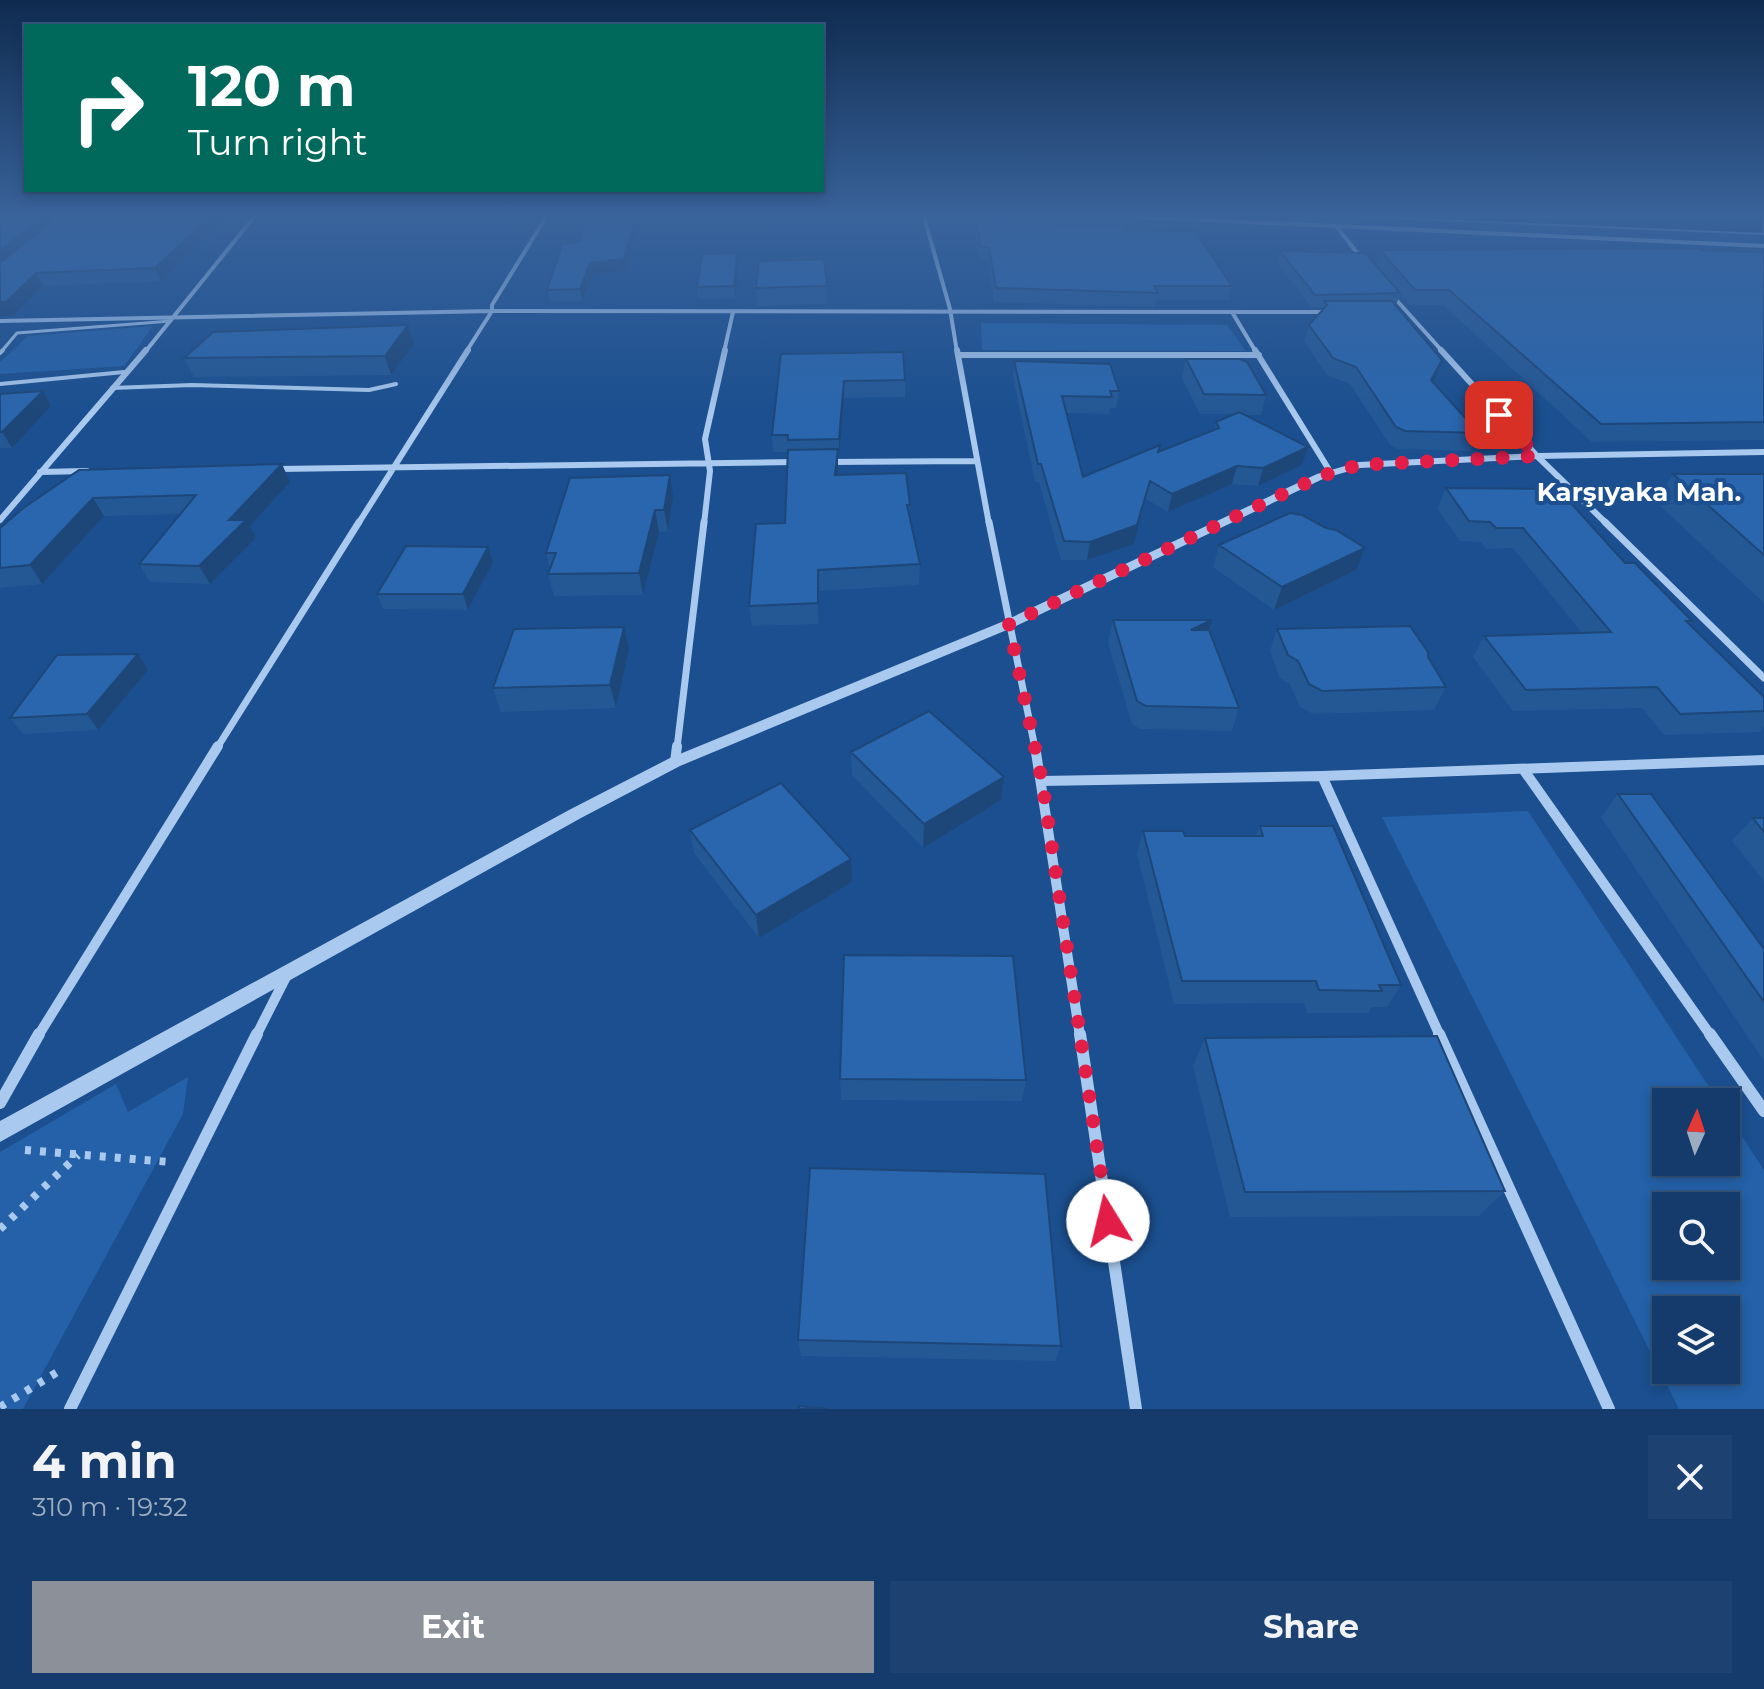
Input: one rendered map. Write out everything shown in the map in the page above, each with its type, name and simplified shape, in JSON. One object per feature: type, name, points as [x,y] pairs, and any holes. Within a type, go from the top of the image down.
[{"type":"street","points":[[0,520],[202,283]]},
{"type":"street","points":[[0,1103],[71,979],[492,311],[492,305],[506,283]]},
{"type":"street","points":[[943,283],[1042,781],[1136,1409]]},
{"type":"street","points":[[1386,288],[1537,456],[1764,678]]},
{"type":"street","points":[[0,321],[492,311],[950,309],[1343,312]]},
{"type":"street","points":[[675,762],[710,471],[705,439],[733,312]]},
{"type":"street","points":[[1232,312],[1331,473]]},
{"type":"street","points":[[1390,312],[1406,312]]},
{"type":"street","points":[[959,355],[1259,355]]},
{"type":"street","points":[[0,1132],[575,814],[675,762],[1009,624],[1331,473],[1359,465],[1537,456],[1764,452]]},
{"type":"street","points":[[819,462],[976,461]]},
{"type":"street","points":[[272,469],[803,462]]},
{"type":"street","points":[[40,472],[102,471]]},
{"type":"street","points":[[1042,781],[1322,776],[1764,760]]},
{"type":"street","points":[[1523,769],[1764,1111]]},
{"type":"street","points":[[1322,776],[1609,1409]]},
{"type":"street","points":[[70,1409],[287,973]]},
{"type":"lane","points":[[0,353],[17,333],[174,318]]},
{"type":"lane","points":[[0,384],[124,372]]},
{"type":"lane","points":[[110,388],[192,385],[369,390],[396,384]]},
{"type":"path","points":[[16,1149],[192,1164]]},
{"type":"path","points":[[0,1229],[79,1154]]},
{"type":"path","points":[[0,1407],[102,1344]]},
{"type":"shaded area","points":[[981,323],[1227,325],[1246,351],[982,350]]},
{"type":"shaded area","points":[[153,326],[124,366],[0,374],[0,362],[28,336]]},
{"type":"shaded area","points":[[1528,811],[1710,1088],[1652,1088],[1652,1176],[1740,1176],[1740,1133],[1764,1170],[1764,1409],[1679,1409],[1666,1384],[1740,1384],[1740,1296],[1652,1296],[1652,1355],[1382,817]]},
{"type":"shaded area","points":[[188,1077],[183,1114],[23,1409],[0,1409],[0,1152],[116,1084],[128,1112]]},
{"type":"building","points":[[0,283],[26,283],[6,302],[0,302]]},
{"type":"building","points":[[549,283],[582,283],[580,289],[547,290]]},
{"type":"building","points":[[698,283],[734,283],[734,286],[697,287]]},
{"type":"building","points":[[757,283],[827,283],[827,286],[756,288]]},
{"type":"building","points":[[995,283],[1230,283],[1232,286],[1154,286],[1158,293],[996,288]]},
{"type":"building","points":[[1305,283],[1391,283],[1400,293],[1315,295]]},
{"type":"building","points":[[1409,283],[1764,283],[1764,422],[1601,424],[1449,290],[1415,290]]},
{"type":"building","points":[[1324,301],[1392,301],[1442,360],[1431,380],[1479,433],[1405,431],[1396,427],[1356,367],[1333,358],[1309,325],[1327,305]]},
{"type":"building","points":[[408,325],[385,356],[184,358],[213,332]]},
{"type":"building","points":[[903,352],[905,380],[844,381],[839,439],[788,440],[788,435],[772,435],[781,354]]},
{"type":"building","points":[[1186,359],[1239,359],[1247,362],[1266,395],[1204,394]]},
{"type":"building","points":[[1014,361],[1110,364],[1119,391],[1110,391],[1112,397],[1062,396],[1083,477],[1160,445],[1158,452],[1219,428],[1216,422],[1239,412],[1308,447],[1263,468],[1237,466],[1172,494],[1150,481],[1137,525],[1090,542],[1064,541],[1041,464],[1038,464]]},
{"type":"building","points":[[43,391],[2,432],[0,432],[0,394]]},
{"type":"building","points":[[838,449],[835,475],[906,473],[910,505],[907,505],[920,564],[818,570],[818,603],[749,606],[756,524],[785,523],[788,450]]},
{"type":"building","points":[[282,464],[229,520],[246,520],[199,566],[139,564],[196,495],[93,498],[30,565],[0,568],[0,528],[79,470]]},
{"type":"building","points":[[1673,474],[1764,474],[1764,555]]},
{"type":"building","points":[[670,475],[664,510],[655,510],[639,573],[548,574],[556,553],[546,553],[570,478]]},
{"type":"building","points":[[1446,488],[1558,489],[1625,563],[1635,563],[1692,621],[1686,621],[1764,697],[1764,711],[1680,714],[1657,687],[1526,690],[1484,636],[1611,632],[1523,528],[1496,528],[1490,522],[1469,521]]},
{"type":"building","points":[[1290,513],[1336,530],[1365,548],[1282,587],[1219,545]]},
{"type":"building","points":[[406,546],[488,547],[463,594],[377,594]]},
{"type":"building","points":[[1113,620],[1212,620],[1191,630],[1209,630],[1239,708],[1146,706],[1137,701]]},
{"type":"building","points":[[1410,626],[1446,687],[1322,691],[1309,684],[1298,661],[1288,655],[1277,629]]},
{"type":"building","points":[[624,627],[610,685],[493,688],[514,629]]},
{"type":"building","points":[[138,654],[87,714],[10,718],[57,655]]},
{"type":"building","points":[[929,711],[1004,777],[924,824],[851,752]]},
{"type":"building","points":[[781,783],[851,859],[756,915],[690,830]]},
{"type":"building","points":[[1618,794],[1651,794],[1764,949],[1764,1002]]},
{"type":"building","points":[[1753,818],[1764,818],[1764,832]]},
{"type":"building","points":[[1260,826],[1333,826],[1401,985],[1379,985],[1382,991],[1319,990],[1316,981],[1182,981],[1143,831],[1183,831],[1185,836],[1263,836]]},
{"type":"building","points":[[844,955],[1013,956],[1026,1080],[840,1079]]},
{"type":"building","points":[[1437,1036],[1505,1191],[1245,1192],[1205,1038]]},
{"type":"building","points":[[810,1168],[1045,1174],[1061,1346],[798,1340]]},
{"type":"building","points":[[799,1406],[828,1409],[799,1409]]},
{"type":"district","name":"Karşıyaka Mah.","points":[[1639,492]]},
{"type":"route","points":[[1108,1221],[1042,781],[1009,624],[1321,476],[1359,465],[1537,456],[1499,415]]}]
